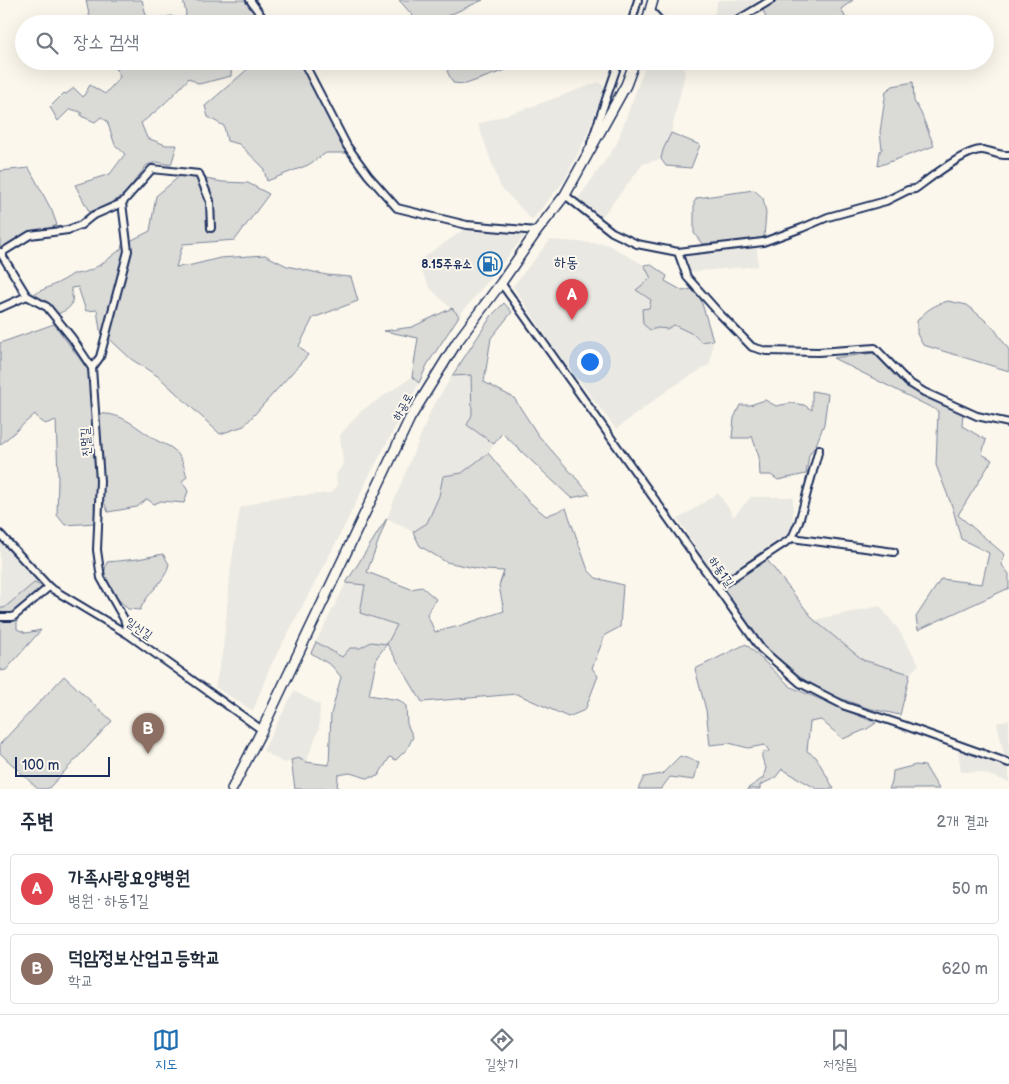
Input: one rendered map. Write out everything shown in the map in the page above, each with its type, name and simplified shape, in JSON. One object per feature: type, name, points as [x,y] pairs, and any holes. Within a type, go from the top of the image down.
[{"type":"main road","points":[[649,15],[653,0]]},
{"type":"main road","name":"하공로","points":[[232,789],[262,730],[410,418],[457,342],[536,231],[565,195],[626,85],[632,70]]},
{"type":"street","points":[[250,0],[261,15]]},
{"type":"street","points":[[634,15],[638,0]]},
{"type":"street","points":[[746,15],[771,0]]},
{"type":"street","points":[[650,10],[655,15]]},
{"type":"street","points":[[308,70],[347,146],[368,175],[396,208],[467,226],[536,231]]},
{"type":"street","points":[[588,153],[596,124],[616,70]]},
{"type":"street","points":[[565,195],[612,232],[637,244],[678,252],[763,242],[828,217],[886,201],[908,190],[915,189],[964,156],[982,150],[1009,156]]},
{"type":"street","points":[[0,308],[27,296],[1,252],[30,235],[68,230],[81,225],[92,216],[122,203],[152,169],[199,174],[210,201],[211,228]]},
{"type":"street","points":[[92,368],[100,357],[128,251],[122,203]]},
{"type":"street","points":[[678,252],[687,277],[752,347],[766,351],[818,352],[875,348],[908,382],[924,392],[977,416],[1009,423]]},
{"type":"street","name":"하동1길","points":[[501,282],[761,649],[800,683],[845,706],[1009,764]]},
{"type":"street","name":"진멀길","points":[[27,296],[47,307],[72,338],[92,368],[100,481],[96,550],[101,578],[124,619],[129,635]]},
{"type":"street","points":[[718,587],[792,538],[799,522],[819,449]]},
{"type":"street","name":"일신길","points":[[0,534],[50,587],[129,635],[262,730]]},
{"type":"street","points":[[792,538],[894,552]]},
{"type":"street","points":[[0,617],[13,616],[50,587]]},
{"type":"shaded area","points":[[86,0],[142,0],[146,15],[89,15]]},
{"type":"shaded area","points":[[183,0],[246,0],[256,15],[186,15]]},
{"type":"shaded area","points":[[399,0],[483,0],[449,15],[412,15]]},
{"type":"shaded area","points":[[719,0],[757,0],[758,2],[737,15],[715,15]]},
{"type":"shaded area","points":[[777,0],[853,0],[841,9],[844,15],[765,15],[762,7]]},
{"type":"shaded area","points":[[117,70],[231,70],[231,76],[199,84],[189,78],[166,102],[141,123],[147,138],[166,145],[177,145],[171,165],[157,162],[147,165],[127,191],[118,199],[90,213],[75,185],[110,174],[125,154],[115,145],[107,121],[101,117],[95,122],[81,116],[81,112],[70,109],[58,121],[50,107],[64,93],[66,94],[74,88],[83,97],[90,85],[105,94],[120,77]]},
{"type":"shaded area","points":[[247,70],[304,70],[346,153],[326,153],[308,165],[267,181],[263,167],[239,144],[227,141],[224,126],[208,117],[205,106]]},
{"type":"shaded area","points":[[506,70],[466,84],[453,83],[447,71]]},
{"type":"shaded area","points":[[644,70],[684,70],[685,73],[671,133],[661,159],[643,164],[601,218],[578,199],[616,145]]},
{"type":"shaded area","points":[[599,82],[605,87],[585,139],[564,181],[532,220],[500,186],[478,124]]},
{"type":"shaded area","points":[[913,82],[914,101],[921,113],[934,146],[878,166],[882,149],[880,132],[886,91],[893,86]]},
{"type":"shaded area","points":[[671,133],[700,145],[691,168],[666,166],[661,159]]},
{"type":"shaded area","points":[[29,168],[52,211],[57,225],[7,247],[0,247],[0,171]]},
{"type":"shaded area","points":[[181,175],[223,182],[248,183],[269,194],[235,240],[183,244],[176,267],[220,258],[265,255],[287,266],[327,275],[351,277],[358,301],[313,318],[299,346],[308,355],[244,426],[220,434],[159,377],[131,359],[100,330],[97,310],[86,311],[78,287],[71,288],[71,305],[66,310],[57,314],[52,306],[32,295],[73,274],[92,269],[121,249],[123,241],[130,241],[150,231],[156,196]]},
{"type":"shaded area","points":[[754,190],[763,198],[766,213],[764,237],[702,244],[694,233],[694,202],[697,198]]},
{"type":"shaded area","points":[[466,228],[527,233],[459,316],[430,288],[417,262]]},
{"type":"shaded area","points":[[550,240],[607,244],[644,265],[651,278],[650,330],[657,328],[667,329],[673,325],[695,335],[701,342],[713,340],[710,364],[668,390],[616,429],[556,351],[513,286]]},
{"type":"shaded area","points":[[757,246],[758,266],[690,272],[685,255]]},
{"type":"shaded area","points":[[650,264],[667,276],[665,281],[683,291],[691,289],[700,297],[713,340],[701,342],[695,335],[674,325],[667,329],[658,328],[650,330],[643,324],[642,309],[649,308],[651,300],[636,290],[651,278],[644,265]]},
{"type":"shaded area","points":[[948,301],[967,305],[993,327],[1009,350],[1009,371],[923,345],[917,334],[917,321],[931,308]]},
{"type":"shaded area","points":[[504,303],[512,312],[491,338],[484,382],[514,398],[538,435],[590,494],[571,498],[502,433],[494,444],[467,425],[472,415],[471,375],[452,376],[492,315]]},
{"type":"shaded area","points":[[452,308],[459,316],[427,365],[419,383],[412,377],[418,338],[384,331],[412,327]]},
{"type":"shaded area","points":[[54,324],[88,370],[92,414],[111,415],[126,420],[179,455],[187,477],[182,481],[188,491],[184,503],[161,501],[154,504],[147,499],[137,507],[108,512],[104,502],[94,503],[95,523],[65,525],[57,515],[56,420],[45,424],[35,414],[0,445],[0,343]]},
{"type":"shaded area","points":[[874,353],[905,386],[963,413],[962,426],[986,440],[982,454],[992,460],[958,515],[1004,554],[1002,565],[1009,574],[1009,588],[918,630],[916,617],[941,579],[982,584],[989,553],[961,539],[953,509],[936,465],[938,411],[833,358]]},
{"type":"shaded area","points":[[471,375],[472,415],[467,425],[494,444],[488,453],[462,473],[443,476],[439,496],[427,523],[413,532],[387,518],[431,410],[452,376]]},
{"type":"shaded area","points":[[412,377],[419,383],[270,667],[253,711],[215,687],[223,650],[231,566],[240,508],[270,498],[332,493],[337,485],[336,474],[343,465],[340,435],[361,411]]},
{"type":"shaded area","points":[[812,391],[828,394],[824,424],[816,445],[809,455],[806,474],[778,480],[771,475],[760,475],[759,457],[752,436],[750,438],[732,438],[734,418],[740,405],[750,405],[765,400],[776,406],[792,403],[804,405],[812,410]]},
{"type":"shaded area","points":[[488,453],[528,501],[546,516],[566,508],[588,570],[596,578],[623,585],[620,627],[605,635],[592,668],[598,676],[585,710],[568,717],[517,694],[422,702],[387,644],[397,625],[360,613],[365,585],[346,583],[387,518],[367,572],[411,589],[422,587],[436,599],[427,614],[435,632],[504,611],[499,586],[504,571],[484,570],[446,562],[420,546],[413,532],[427,523],[439,496],[443,476],[462,473]]},
{"type":"shaded area","points":[[718,493],[734,516],[751,497],[793,497],[793,525],[790,535],[719,583],[678,519]]},
{"type":"shaded area","points":[[0,538],[42,586],[34,583],[4,608],[0,608]]},
{"type":"shaded area","points":[[761,552],[814,620],[863,660],[910,674],[900,715],[867,708],[837,697],[806,681],[766,648],[719,583]]},
{"type":"shaded area","points":[[163,554],[169,564],[164,577],[140,610],[128,609],[117,598],[104,574],[107,562]]},
{"type":"shaded area","points":[[34,583],[42,586],[37,593],[17,610],[17,629],[26,633],[41,630],[6,670],[0,671],[0,608],[4,608]]},
{"type":"shaded area","points":[[346,583],[365,585],[360,613],[397,625],[387,644],[371,642],[360,648],[350,648],[342,658],[316,642]]},
{"type":"shaded area","points":[[880,606],[898,629],[919,664],[910,674],[863,660],[814,620]]},
{"type":"shaded area","points":[[316,642],[342,657],[350,648],[360,648],[371,642],[387,644],[377,657],[369,695],[399,700],[406,706],[407,724],[413,737],[407,749],[396,760],[390,757],[378,776],[367,778],[350,773],[338,775],[337,789],[295,789],[291,760],[298,758],[306,762],[329,765],[331,714],[341,677],[332,666],[311,653]]},
{"type":"shaded area","points":[[746,644],[791,687],[876,723],[843,739],[821,720],[810,722],[807,751],[816,757],[834,789],[817,789],[782,769],[775,778],[760,785],[760,789],[747,789],[763,778],[766,768],[762,753],[769,751],[765,745],[748,748],[729,743],[710,745],[706,710],[695,669]]},
{"type":"shaded area","points":[[64,676],[112,721],[48,789],[38,789],[0,753],[0,744]]},
{"type":"shaded area","points":[[294,691],[320,705],[319,729],[306,762],[298,758],[284,763],[263,751]]},
{"type":"shaded area","points":[[1009,720],[1009,761],[1005,760],[997,723]]},
{"type":"shaded area","points":[[958,750],[1009,768],[1009,782],[980,772],[961,772]]},
{"type":"shaded area","points":[[680,756],[699,762],[694,780],[670,777],[661,789],[638,789],[644,777],[662,774]]},
{"type":"shaded area","points":[[916,765],[925,766],[939,789],[889,789],[893,771]]},
{"type":"place","name":"8.15주유소","points":[[490,264]]},
{"type":"place","name":"가족사랑요양병원","points":[[572,320]]},
{"type":"place","name":"덕암정보산업고등학교","points":[[148,754]]},
{"type":"district","name":"하동","points":[[566,262]]}]
